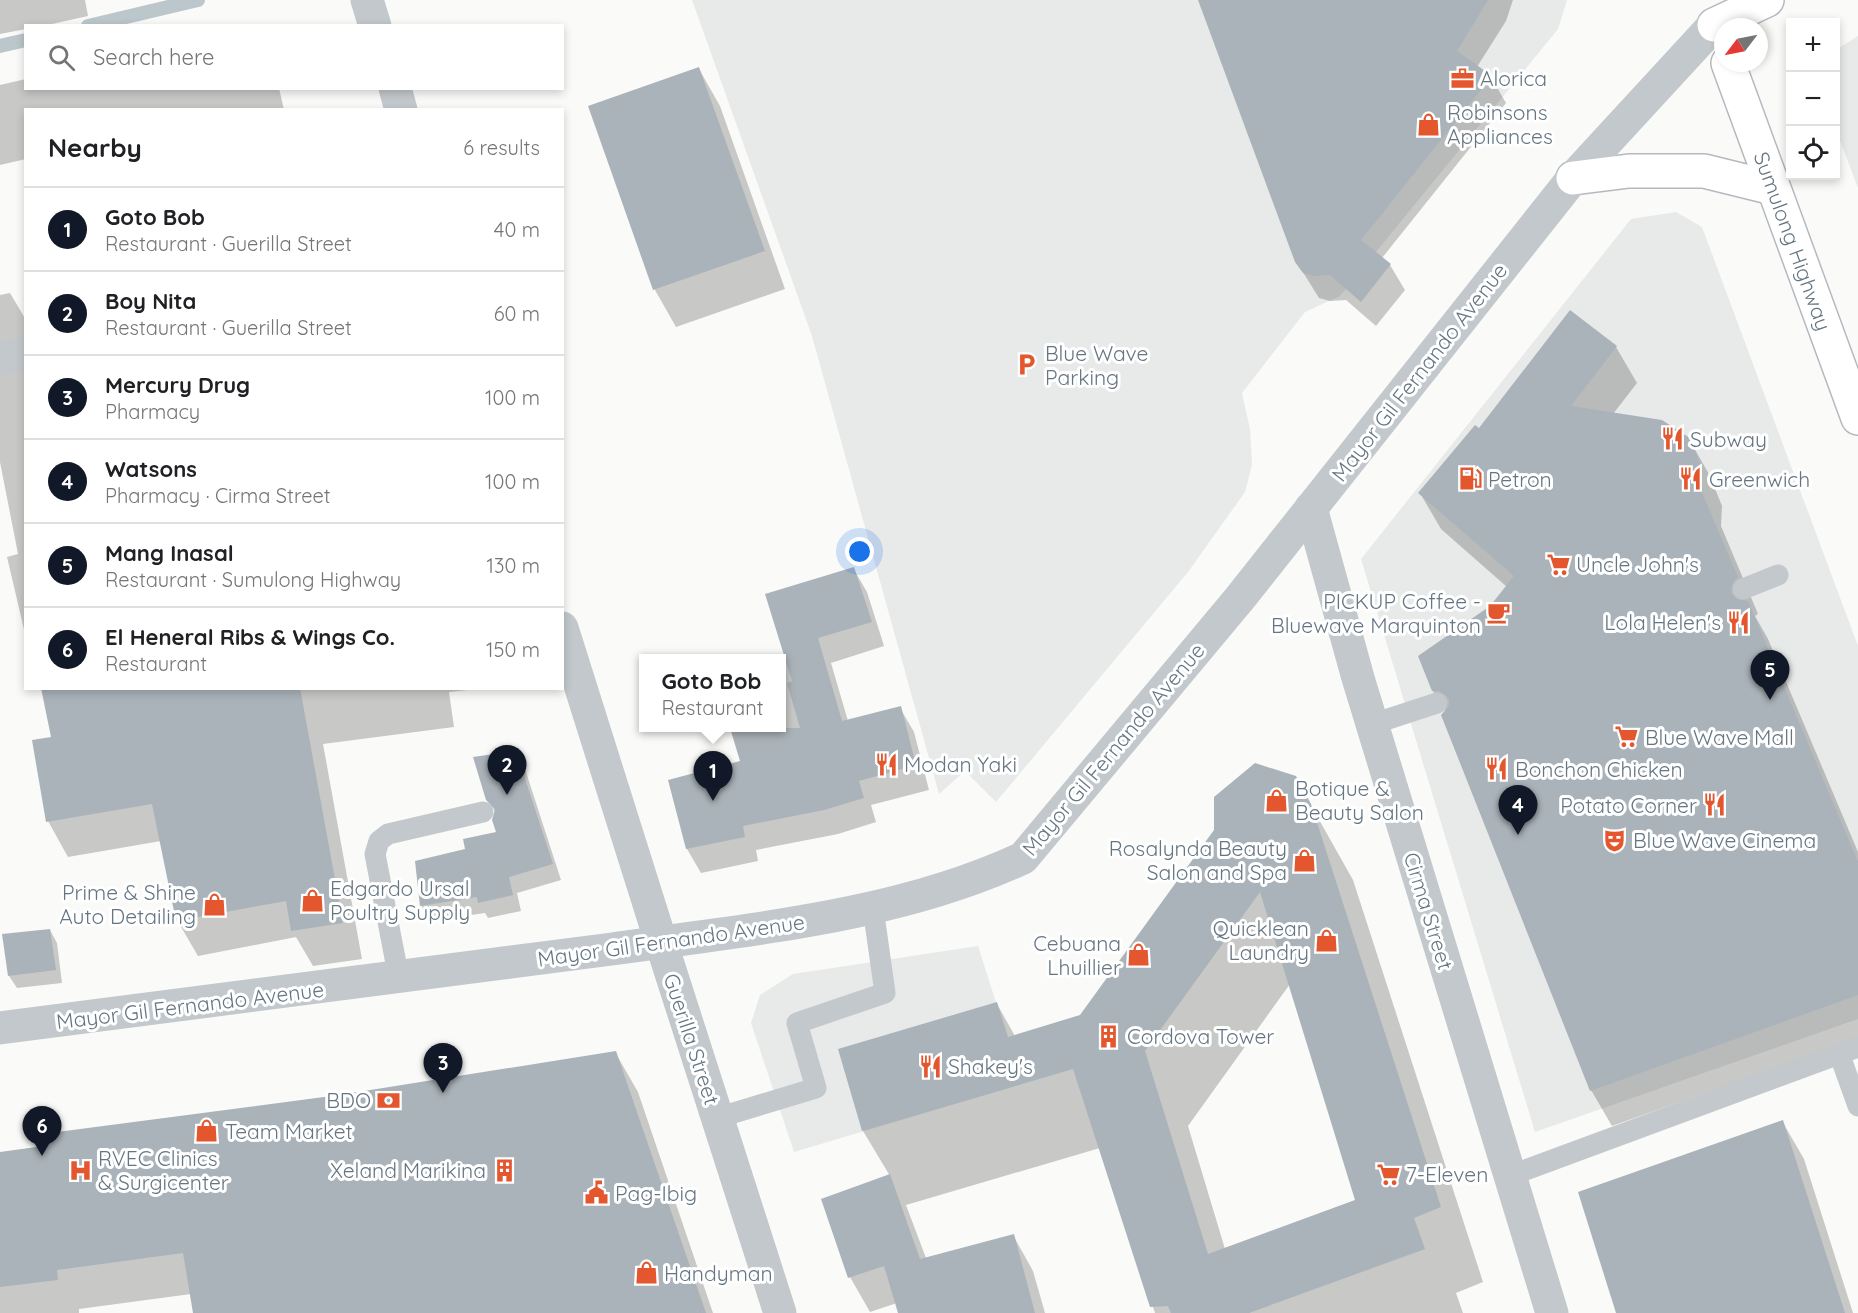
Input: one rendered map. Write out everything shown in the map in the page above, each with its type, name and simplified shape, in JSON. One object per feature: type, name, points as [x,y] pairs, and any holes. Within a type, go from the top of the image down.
[{"type":"main road","name":"Mayor Gil Fernando Avenue","points":[[1729,18],[1767,0]]},
{"type":"main road","name":"Sumulong Highway","points":[[1731,72],[1858,418]]},
{"type":"main road","points":[[1573,178],[1629,171],[1704,171],[1773,189]]},
{"type":"street","points":[[368,0],[374,24]]},
{"type":"street","name":"Mayor Gil Fernando Avenue","points":[[0,1028],[399,979],[661,942],[873,908],[981,878],[1023,858],[1311,508],[1573,178],[1714,25]]},
{"type":"street","points":[[395,90],[400,108]]},
{"type":"street","points":[[0,358],[24,353]]},
{"type":"street","name":"Cirma Street","points":[[1311,508],[1372,724],[1552,1313]]},
{"type":"street","name":"Guerilla Street","points":[[564,634],[780,1313]]},
{"type":"lane","points":[[1743,589],[1778,575]]},
{"type":"lane","points":[[1372,724],[1437,703]]},
{"type":"lane","points":[[399,979],[375,854],[379,841],[388,834],[483,812]]},
{"type":"lane","points":[[717,1118],[816,1088],[797,1023],[885,993],[873,908]]},
{"type":"lane","points":[[1509,1176],[1849,1050],[1858,1106]]},
{"type":"shaded area","name":"Blue Wave Parking","points":[[692,0],[1567,0],[1558,29],[1340,296],[1305,312],[1242,393],[1250,429],[1252,465],[1245,492],[1188,572],[996,802],[965,771],[939,794],[812,336]]},
{"type":"shaded area","points":[[1858,36],[1858,188],[1840,141],[1840,47]]},
{"type":"shaded area","points":[[1676,212],[1702,227],[1858,646],[1858,1019],[1535,1132],[1361,559],[1631,219]]},
{"type":"shaded area","points":[[978,946],[1022,1084],[794,1152],[751,1023],[760,995],[793,974]]},
{"type":"building","points":[[1198,0],[1488,0],[1457,51],[1492,76],[1361,240],[1391,264],[1361,302],[1330,275],[1314,276],[1303,273],[1295,262]]},
{"type":"building","points":[[699,67],[765,251],[653,290],[588,106]]},
{"type":"building","name":"Blue Wave Mall","points":[[1570,310],[1617,346],[1571,406],[1662,420],[1690,438],[1702,468],[1700,488],[1738,577],[1733,582],[1731,593],[1736,599],[1748,601],[1858,862],[1858,995],[1590,1091],[1441,715],[1449,706],[1449,698],[1440,691],[1432,691],[1418,656],[1490,606],[1514,576],[1418,493],[1475,425],[1479,428]]},
{"type":"building","points":[[854,567],[872,622],[818,638],[842,721],[901,706],[916,765],[859,781],[864,798],[824,810],[743,826],[745,837],[686,849],[668,780],[740,761],[731,732],[786,732],[786,728],[800,728],[787,683],[792,681],[786,654],[784,654],[765,594]]},
{"type":"building","points":[[41,690],[300,690],[343,923],[291,931],[286,901],[176,921],[152,804],[46,822],[32,740],[51,737]]},
{"type":"building","points":[[516,751],[553,864],[509,877],[513,895],[478,903],[477,897],[420,906],[415,861],[465,849],[463,839],[496,832],[492,820],[495,809],[486,800],[473,757]]},
{"type":"building","name":"Cordova Tower","points":[[1255,763],[1296,776],[1311,804],[1441,1207],[1414,1218],[1425,1249],[1249,1313],[1171,1313],[1168,1306],[1150,1307],[1073,1069],[862,1131],[838,1049],[997,1002],[1008,1037],[1080,1015],[1214,830],[1214,797]],"holes":[[[1260,892],[1355,1200],[1208,1254],[1145,1051]]]},
{"type":"building","points":[[50,929],[56,970],[8,976],[2,934]]},
{"type":"building","name":"Xeland Marikina","points":[[616,1051],[706,1313],[193,1313],[183,1253],[57,1270],[58,1280],[0,1287],[0,1152],[44,1146],[42,1134],[339,1095]]},
{"type":"building","points":[[1783,1120],[1845,1313],[1616,1313],[1578,1192]]},
{"type":"building","points":[[890,1174],[920,1259],[1014,1234],[1035,1313],[898,1313],[884,1266],[848,1278],[821,1199]]},
{"type":"waterway","points":[[96,24],[198,0]]},
{"type":"waterway","points":[[0,46],[24,40]]},
{"type":"place","name":"Alorica","points":[[1462,78]]},
{"type":"place","name":"Robinsons Appliances","points":[[1429,124]]},
{"type":"place","name":"Blue Wave Parking","points":[[1027,365]]},
{"type":"place","name":"Subway","points":[[1672,439]]},
{"type":"place","name":"Petron","points":[[1470,479]]},
{"type":"place","name":"Greenwich","points":[[1691,479]]},
{"type":"place","name":"Uncle John's","points":[[1558,564]]},
{"type":"place","name":"PICKUP Coffee - Bluewave Marquinton","points":[[1499,613]]},
{"type":"place","name":"Lola Helen's","points":[[1739,622]]},
{"type":"place","name":"Mang Inasal","points":[[1770,700]]},
{"type":"place","name":"Blue Wave Mall","points":[[1627,737]]},
{"type":"place","name":"Modan Yaki","points":[[886,764]]},
{"type":"place","name":"Bonchon Chicken","points":[[1497,769]]},
{"type":"place","name":"Boy Nita","points":[[507,795]]},
{"type":"place","name":"Botique & Beauty Salon","points":[[1277,800]]},
{"type":"place","name":"Goto Bob","points":[[713,801]]},
{"type":"place","name":"Potato Corner","points":[[1715,805]]},
{"type":"place","name":"Watsons","points":[[1518,835]]},
{"type":"place","name":"Blue Wave Cinema","points":[[1615,840]]},
{"type":"place","name":"Rosalynda Beauty Salon and Spa","points":[[1305,860]]},
{"type":"place","name":"Edgardo Ursal Poultry Supply","points":[[312,900]]},
{"type":"place","name":"Prime & Shine Auto Detailing","points":[[214,904]]},
{"type":"place","name":"Quicklean Laundry","points":[[1327,940]]},
{"type":"place","name":"Cebuana Lhuillier","points":[[1139,955]]},
{"type":"place","name":"Cordova Tower","points":[[1109,1036]]},
{"type":"place","name":"Shakey's","points":[[930,1066]]},
{"type":"place","name":"Mercury Drug","points":[[443,1093]]},
{"type":"place","name":"BDO","points":[[389,1100]]},
{"type":"place","name":"Team Market","points":[[207,1131]]},
{"type":"place","name":"El Heneral Ribs & Wings Co.","points":[[42,1156]]},
{"type":"place","name":"RVEC Clinics & Surgicenter","points":[[80,1170]]},
{"type":"place","name":"Xeland Marikina","points":[[504,1170]]},
{"type":"place","name":"7-Eleven","points":[[1388,1174]]},
{"type":"place","name":"Pag-Ibig","points":[[597,1193]]},
{"type":"place","name":"Handyman","points":[[646,1273]]}]
